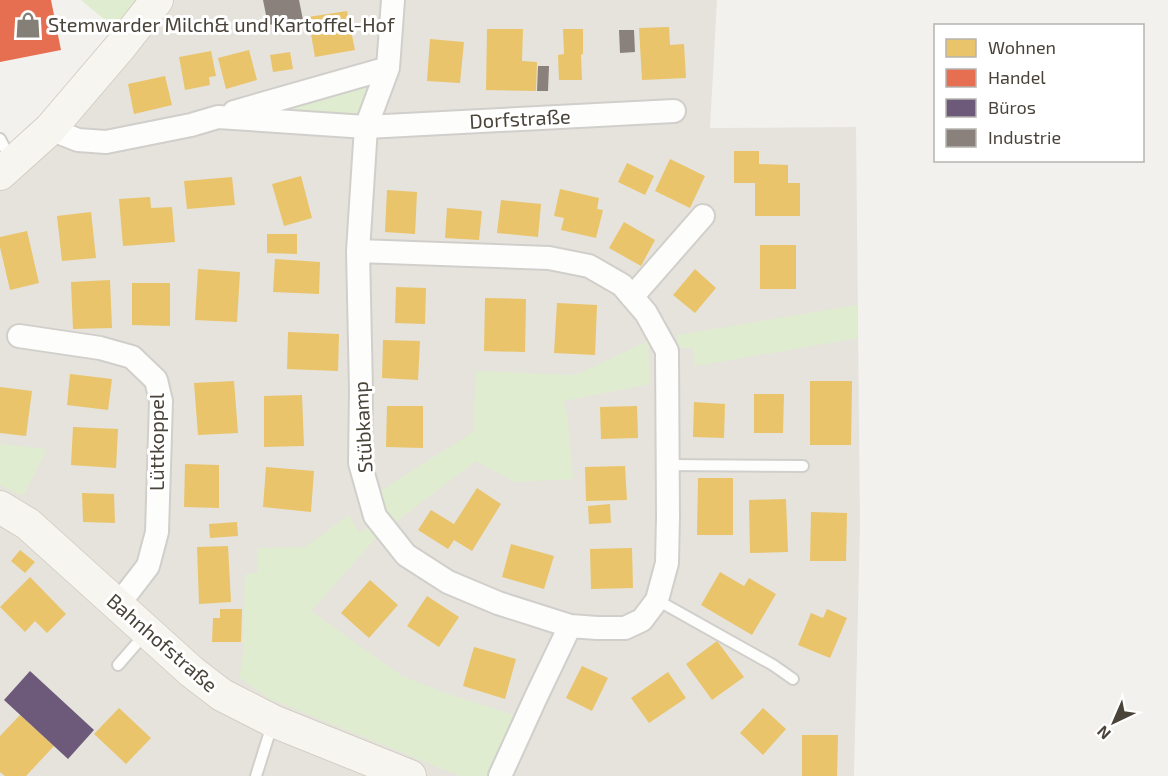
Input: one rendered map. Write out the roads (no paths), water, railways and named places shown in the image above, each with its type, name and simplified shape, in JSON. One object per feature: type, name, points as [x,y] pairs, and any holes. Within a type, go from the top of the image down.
[{"type":"main road","points":[[4,158],[50,129],[157,0]]},
{"type":"main road","name":"Bahnhofstraße","points":[[0,507],[28,524],[192,672],[222,695],[273,722],[410,776]]},
{"type":"street","points":[[366,127],[388,68],[393,0]]},
{"type":"street","name":"Dorfstraße","points":[[50,129],[78,140],[106,142],[191,125],[388,68]]},
{"type":"street","name":"Dorfstraße","points":[[218,117],[366,127],[674,111]]},
{"type":"street","name":"Stübkamp","points":[[358,251],[549,258],[589,266],[622,285],[646,313],[667,351],[667,563],[657,600],[642,621],[625,628],[570,626],[498,603],[448,582],[406,555],[375,516],[360,463],[358,251],[366,127]]},
{"type":"street","points":[[633,297],[703,216]]},
{"type":"street","name":"Lüttkoppel","points":[[19,336],[100,348],[132,357],[156,380],[161,401],[157,532],[148,566],[118,605]]},
{"type":"street","points":[[500,776],[570,626]]},
{"type":"lane","points":[[667,465],[803,466]]},
{"type":"lane","points":[[657,600],[773,665],[793,679]]},
{"type":"lane","points":[[118,665],[147,631]]},
{"type":"lane","points":[[256,776],[273,722]]},
{"type":"place","name":"Stemwarder Milch& und Kartoffel-Hof","points":[[28,25]]}]
